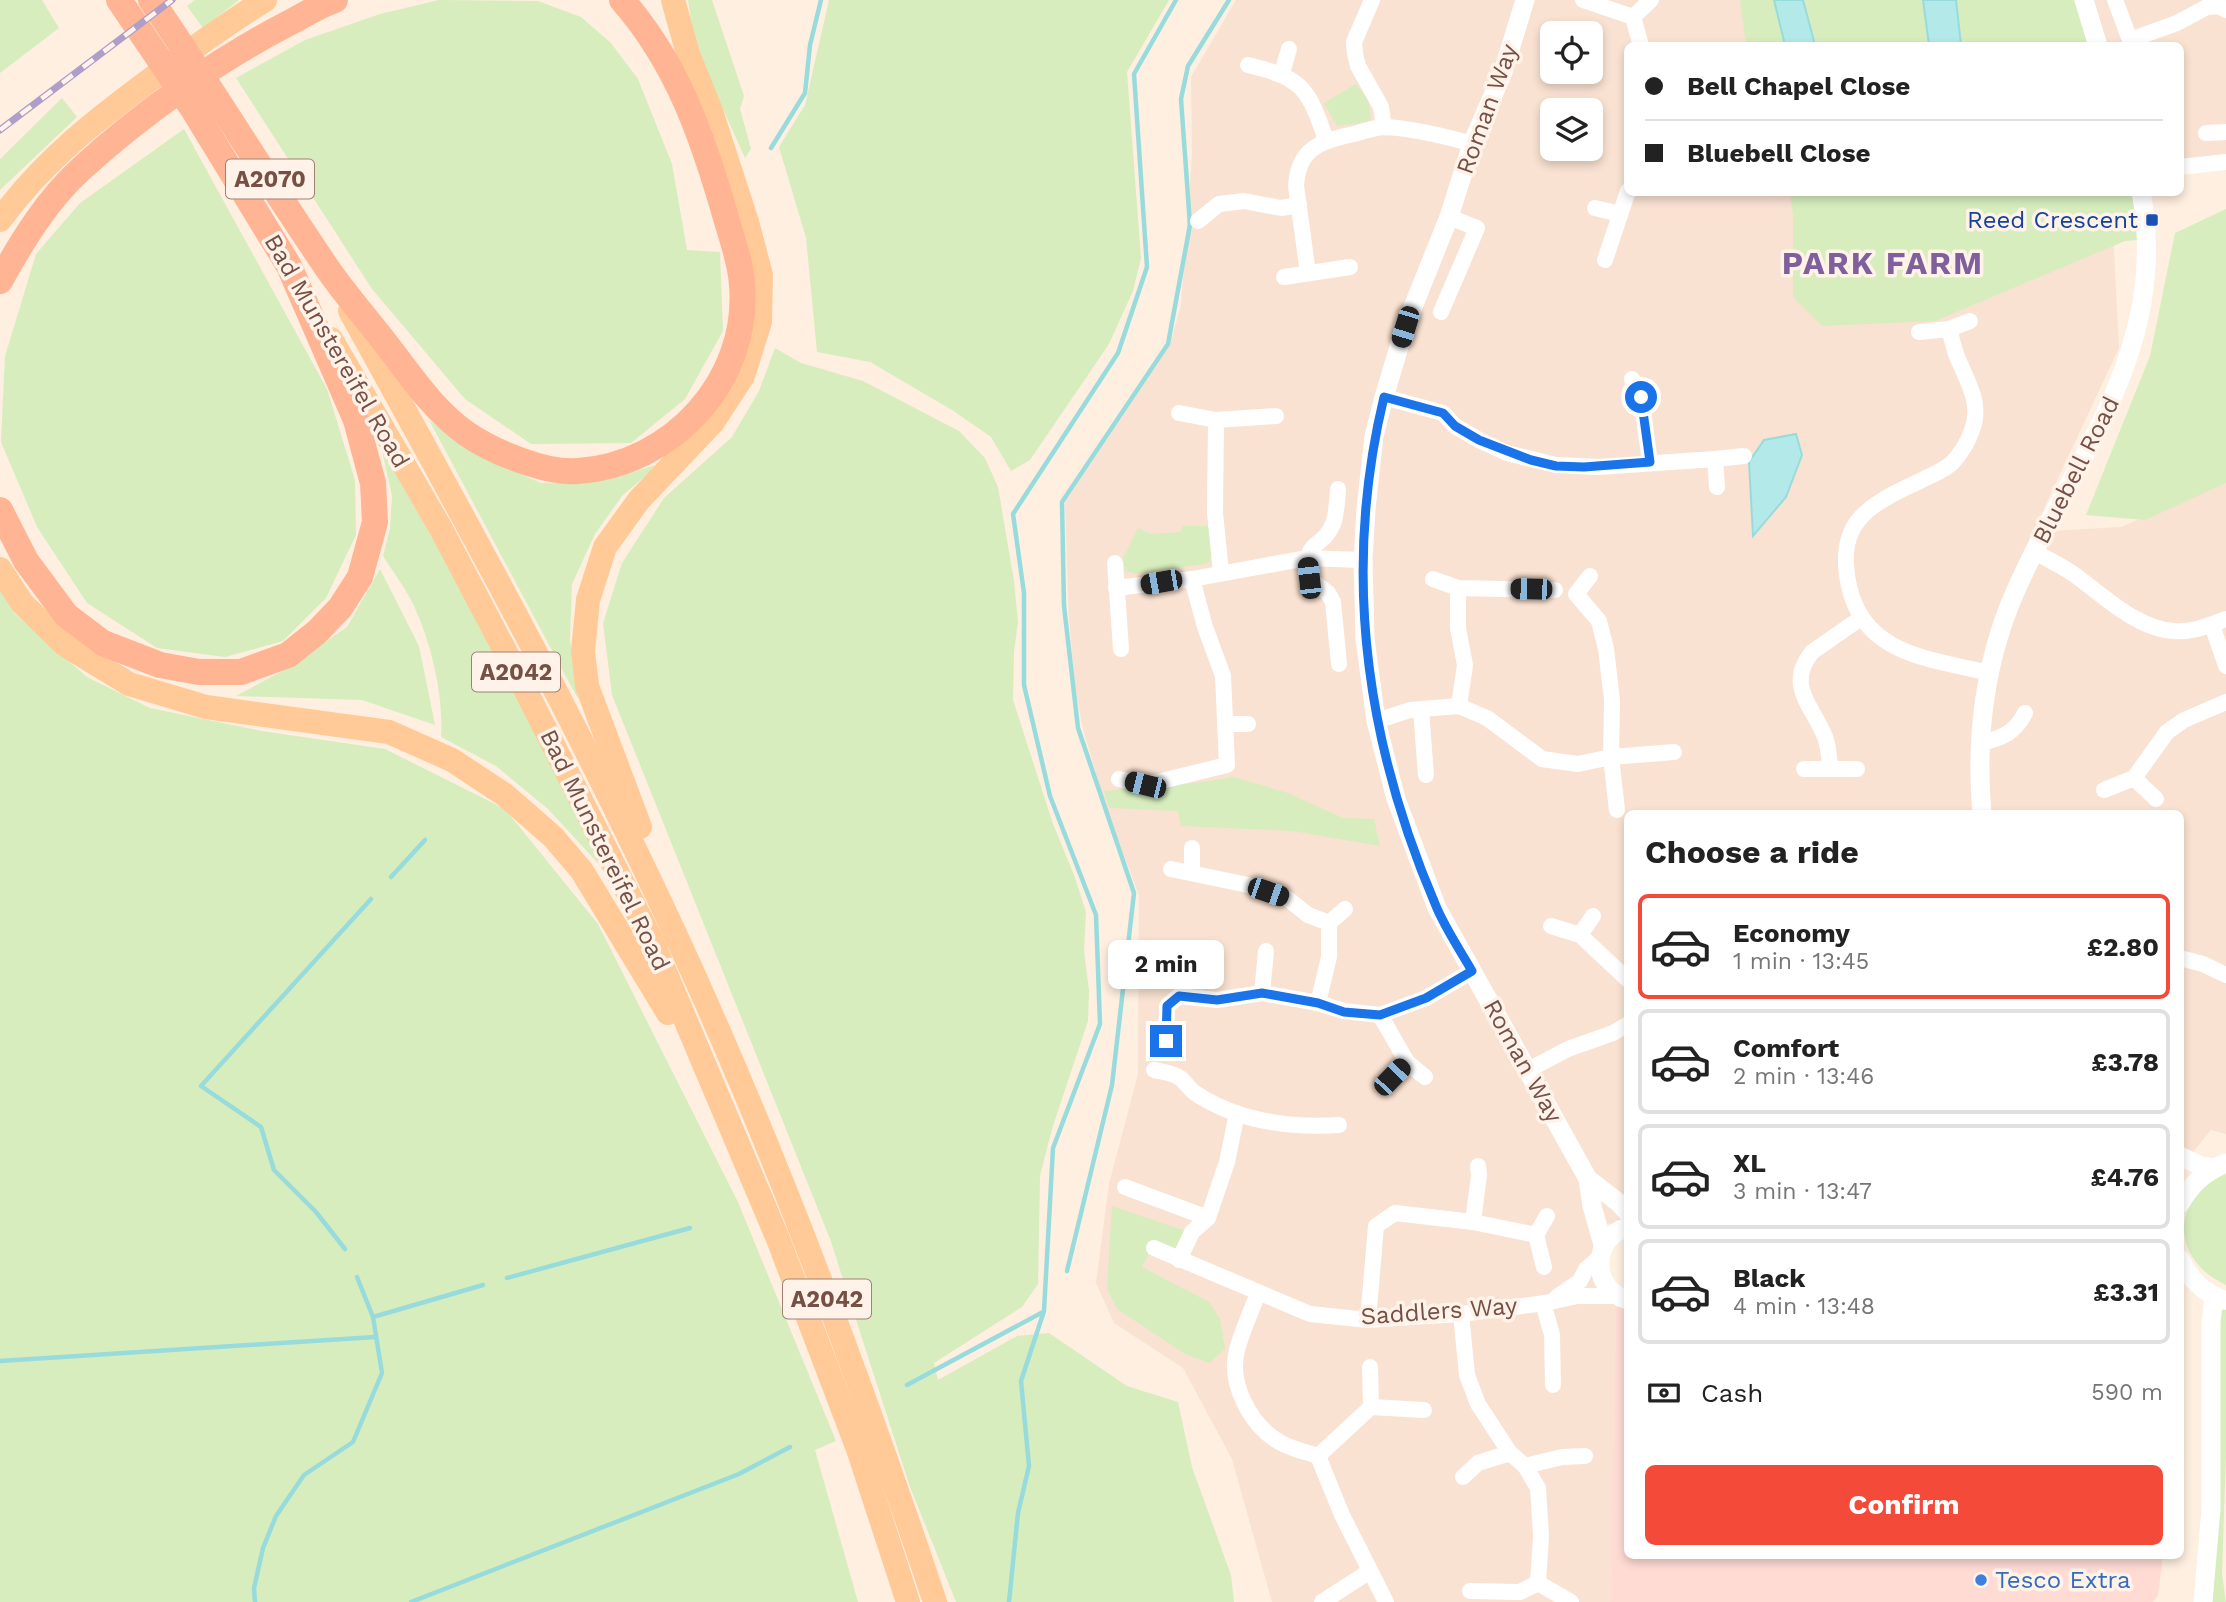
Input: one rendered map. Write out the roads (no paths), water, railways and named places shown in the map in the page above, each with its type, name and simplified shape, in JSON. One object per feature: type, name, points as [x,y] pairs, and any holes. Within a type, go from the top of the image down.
[{"type":"highway","name":"Bad Munstereifel Road","points":[[120,0],[192,108],[289,266]]},
{"type":"highway","name":"Bad Munstereifel Road","points":[[151,0],[215,93],[324,265]]},
{"type":"highway","points":[[0,281],[27,231],[80,170],[154,109],[232,56],[260,38],[335,0]]},
{"type":"highway","points":[[324,265],[432,402],[468,434],[501,454],[576,472],[616,465],[663,444],[699,412],[726,373],[741,326],[743,284],[714,175],[694,121],[668,62],[622,0]]},
{"type":"highway","points":[[0,510],[26,561],[66,615],[103,643],[160,666],[199,672],[241,673],[288,655],[317,632],[340,608],[360,577],[375,522],[373,483],[356,420],[289,266]]},
{"type":"main road","points":[[0,220],[23,189],[58,152],[123,99],[265,0]]},
{"type":"main road","points":[[673,0],[688,54],[711,110],[747,222],[761,275],[760,322],[743,376],[713,422],[639,500],[605,547],[588,600],[583,651],[587,686],[595,710],[706,1002]]},
{"type":"main road","name":"Bad Munstereifel Road","points":[[324,265],[466,519],[545,671],[623,824],[706,1002],[801,1228],[888,1463],[935,1602]]},
{"type":"main road","name":"Bad Munstereifel Road","points":[[289,266],[440,527],[652,941],[778,1240],[844,1412],[908,1602]]},
{"type":"main road","points":[[0,569],[22,603],[65,645],[129,684],[206,707],[389,732],[452,761],[505,795],[553,837],[583,871],[715,1092]]},
{"type":"street","points":[[1371,0],[1354,42],[1354,54],[1381,107],[1384,127]]},
{"type":"street","name":"Roman Way","points":[[1525,0],[1503,72],[1472,144],[1449,217],[1405,327],[1374,436],[1363,560],[1365,639],[1376,721],[1399,809],[1437,908],[1588,1179],[1601,1251],[1599,1271],[1604,1283],[1623,1298]]},
{"type":"street","points":[[1583,0],[1633,17]]},
{"type":"street","points":[[1633,17],[1651,0]]},
{"type":"street","points":[[2084,0],[2097,42]]},
{"type":"street","points":[[2115,0],[2130,40],[2216,5]]},
{"type":"street","points":[[1633,17],[1640,42]]},
{"type":"street","points":[[1282,73],[1289,49]]},
{"type":"street","points":[[1248,65],[1282,73],[1297,83],[1311,102],[1326,140]]},
{"type":"street","points":[[1308,273],[1297,173],[1301,161],[1316,146],[1326,140],[1384,127],[1445,135],[1472,144]]},
{"type":"street","points":[[2206,133],[2226,132]]},
{"type":"street","points":[[2186,167],[2226,162]]},
{"type":"street","points":[[2186,167],[2226,169]]},
{"type":"street","points":[[1605,260],[1626,196]]},
{"type":"street","name":"Bluebell Road","points":[[1982,810],[1981,743],[1989,673],[2015,590],[2123,376],[2137,335],[2147,263],[2141,196]]},
{"type":"street","points":[[1198,221],[1219,204],[1244,201],[1281,208],[1299,205]]},
{"type":"street","points":[[1595,208],[1620,214]]},
{"type":"street","points":[[1441,312],[1477,228],[1449,217]]},
{"type":"street","points":[[1284,277],[1350,267]]},
{"type":"street","points":[[1919,332],[1949,329],[1970,321]]},
{"type":"street","points":[[1949,329],[1957,358],[1974,396],[1976,414],[1973,428],[1951,464],[1870,506],[1859,517],[1850,532],[1845,553],[1846,571],[1850,593],[1861,618],[1890,644],[1924,659],[1989,673]]},
{"type":"street","points":[[1632,379],[1641,397],[1650,462]]},
{"type":"street","points":[[1384,397],[1443,413],[1455,426],[1479,440],[1531,460],[1556,466],[1584,467],[1744,456]]},
{"type":"street","points":[[1179,413],[1216,420],[1276,416]]},
{"type":"street","points":[[1216,420],[1215,513],[1222,572]]},
{"type":"street","points":[[1715,460],[1717,487]]},
{"type":"street","points":[[1338,489],[1332,526],[1322,539],[1310,548],[1307,558],[1309,578],[1328,593],[1333,603],[1339,664]]},
{"type":"street","points":[[2035,552],[2067,570],[2146,624],[2176,632],[2219,622],[2226,666]]},
{"type":"street","points":[[1116,588],[1192,579],[1307,558],[1363,560]]},
{"type":"street","points":[[1115,563],[1121,649]]},
{"type":"street","points":[[1590,576],[1576,594],[1599,621],[1606,649],[1612,700],[1611,757],[1617,810]]},
{"type":"street","points":[[1119,779],[1145,785],[1227,765],[1223,676],[1205,627],[1192,579]]},
{"type":"street","points":[[1433,579],[1458,588],[1555,590]]},
{"type":"street","points":[[1458,588],[1458,628],[1465,665],[1459,706]]},
{"type":"street","points":[[1830,769],[1825,738],[1802,695],[1802,674],[1812,652],[1861,618]]},
{"type":"street","points":[[2104,790],[2134,778],[2167,732],[2184,720],[2226,702]]},
{"type":"street","points":[[1376,721],[1410,710],[1459,706],[1487,718],[1542,759],[1578,764],[1611,757],[1674,752]]},
{"type":"street","points":[[1421,710],[1426,775]]},
{"type":"street","points":[[1981,743],[2005,737],[2018,726],[2025,713]]},
{"type":"street","points":[[1226,724],[1248,724]]},
{"type":"street","points":[[1804,769],[1857,769]]},
{"type":"street","points":[[2134,778],[2156,799]]},
{"type":"street","points":[[1192,848],[1192,873]]},
{"type":"street","points":[[1171,869],[1248,885],[1288,899],[1308,915],[1329,923]]},
{"type":"street","points":[[1318,1003],[1329,957],[1329,923],[1345,909]]},
{"type":"street","points":[[1580,935],[1593,916]]},
{"type":"street","points":[[1551,926],[1580,935],[1624,976]]},
{"type":"street","points":[[1262,993],[1266,951]]},
{"type":"street","points":[[2184,959],[2203,964],[2226,975]]},
{"type":"street","points":[[1166,1041],[1167,1006],[1179,996],[1217,1000],[1262,993],[1318,1003],[1344,1012],[1380,1015],[1426,998],[1472,971]]},
{"type":"street","points":[[1380,1015],[1407,1062],[1425,1077]]},
{"type":"street","points":[[1528,1070],[1568,1049],[1624,1026]]},
{"type":"street","points":[[1392,1077],[1407,1062]]},
{"type":"street","points":[[1154,1070],[1179,1076],[1194,1093],[1237,1113],[1285,1125],[1339,1125]]},
{"type":"street","points":[[1179,1260],[1192,1232],[1208,1218],[1227,1162],[1237,1113]]},
{"type":"street","points":[[2184,1158],[2200,1166],[2220,1165]]},
{"type":"street","points":[[2184,1198],[2205,1174],[2220,1165]]},
{"type":"street","points":[[1473,1222],[1478,1166]]},
{"type":"street","name":"Roman Way","points":[[1588,1179],[1624,1209]]},
{"type":"street","points":[[1125,1187],[1208,1218]]},
{"type":"street","points":[[1368,1320],[1376,1226],[1395,1213],[1473,1222],[1536,1235]]},
{"type":"street","points":[[1544,1267],[1536,1235],[1547,1216]]},
{"type":"street","points":[[1601,1251],[1613,1233],[1624,1229]]},
{"type":"street","name":"Saddlers Way","points":[[1154,1248],[1310,1314],[1368,1320],[1461,1314],[1577,1296],[1623,1298]]},
{"type":"street","name":"Saddlers Way","points":[[1544,1303],[1580,1281],[1601,1251]]},
{"type":"street","points":[[2184,1268],[2195,1283],[2220,1299],[2211,1322],[2211,1510],[2203,1602]]},
{"type":"street","points":[[1258,1293],[1236,1352],[1236,1376],[1241,1399],[1259,1424],[1280,1443],[1318,1456],[1342,1516],[1386,1602]]},
{"type":"street","name":"Saddlers Way","points":[[1544,1303],[1552,1335],[1553,1385]]},
{"type":"street","points":[[1461,1314],[1467,1375],[1478,1404],[1510,1453],[1525,1465],[1538,1488],[1541,1536],[1538,1583]]},
{"type":"street","points":[[1370,1367],[1371,1408]]},
{"type":"street","points":[[1318,1456],[1371,1408],[1424,1410]]},
{"type":"street","points":[[1463,1477],[1478,1463],[1510,1453]]},
{"type":"street","points":[[1525,1465],[1562,1457],[1585,1456]]},
{"type":"street","points":[[1322,1602],[1370,1570]]},
{"type":"street","points":[[1471,1591],[1520,1592],[1538,1583]]},
{"type":"street","points":[[1538,1583],[1571,1602]]},
{"type":"water","points":[[1774,0],[1803,0],[1814,42],[1784,42]]},
{"type":"water","points":[[1923,0],[1956,0],[1961,42],[1929,42]]},
{"type":"water","points":[[1796,434],[1802,455],[1786,497],[1753,536],[1749,462],[1764,440]]},
{"type":"waterway","points":[[771,148],[805,93],[810,45],[821,0]]},
{"type":"waterway","points":[[1009,1602],[1018,1513],[1029,1466],[1021,1381],[1044,1311],[1053,1148],[1100,1024],[1096,915],[1050,796],[1024,685],[1024,593],[1013,514],[1118,353],[1147,267],[1134,74],[1176,0]]},
{"type":"waterway","points":[[1067,1271],[1112,1085],[1134,893],[1078,728],[1064,606],[1062,502],[1168,344],[1190,225],[1181,99],[1188,66],[1229,0]]},
{"type":"waterway","points":[[391,877],[425,840]]},
{"type":"waterway","points":[[345,1249],[316,1212],[274,1170],[261,1127],[201,1086],[371,899]]},
{"type":"waterway","points":[[507,1278],[690,1228]]},
{"type":"waterway","points":[[255,1602],[254,1588],[263,1548],[276,1516],[304,1475],[353,1442],[382,1373],[373,1317],[357,1277]]},
{"type":"waterway","points":[[373,1317],[483,1285]]},
{"type":"waterway","points":[[907,1385],[1043,1312]]},
{"type":"waterway","points":[[0,1361],[375,1337]]},
{"type":"waterway","points":[[411,1602],[739,1474],[790,1447]]},
{"type":"railway","points":[[0,130],[172,0]]},
{"type":"place","name":"Reed Crescent","points":[[2152,220]]},
{"type":"place","name":"Tesco Extra","points":[[1981,1580]]},
{"type":"district","name":"PARK FARM","points":[[1883,263]]}]
